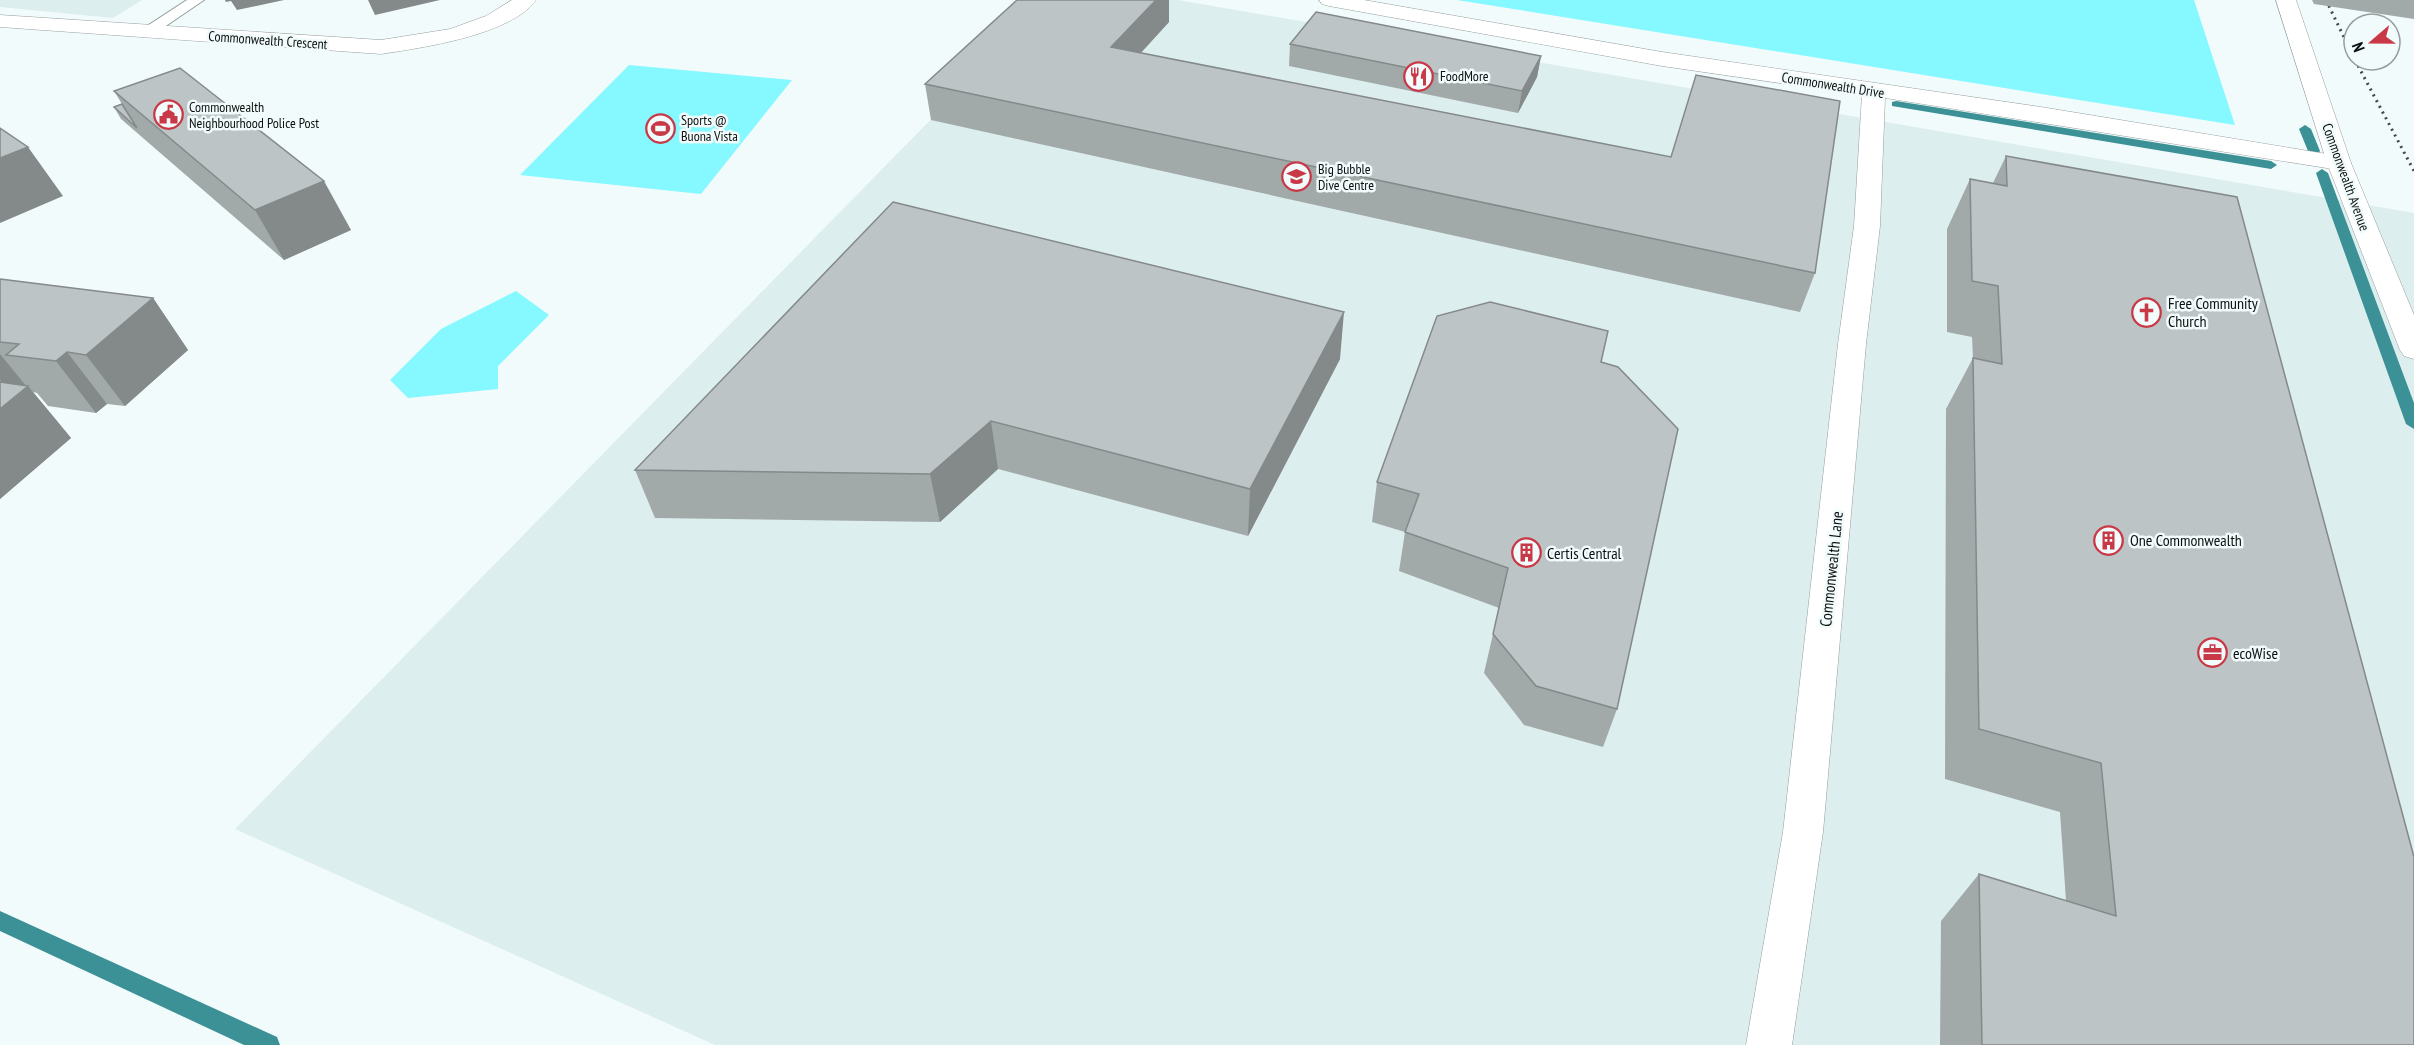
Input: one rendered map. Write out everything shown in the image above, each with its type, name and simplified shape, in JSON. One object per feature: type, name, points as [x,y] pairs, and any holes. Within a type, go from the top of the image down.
[{"type":"street","name":"Commonwealth Crescent","points":[[0,21],[381,47],[436,39],[502,16],[526,0]]},
{"type":"street","name":"Commonwealth Drive","points":[[1329,0],[1662,59],[1874,92],[2041,114],[2339,163]]},
{"type":"street","name":"Commonwealth Avenue","points":[[2286,0],[2339,163],[2414,351]]},
{"type":"street","name":"Commonwealth Lane","points":[[1769,1045],[1806,810],[1852,344],[1867,226],[1874,92]]},
{"type":"lane","points":[[149,32],[197,0]]},
{"type":"shaded area","points":[[0,0],[142,0],[113,18],[0,7]]},
{"type":"shaded area","points":[[1048,0],[1178,0],[2414,213],[2414,1045],[715,1045],[235,829]]},
{"type":"shaded area","points":[[1457,0],[2194,0],[2235,125]]},
{"type":"shaded area","name":"Sports @ Buona Vista","points":[[629,65],[792,80],[701,194],[520,175]]},
{"type":"shaded area","points":[[516,291],[549,315],[498,366],[498,389],[408,398],[390,380],[441,329]]},
{"type":"building","points":[[1017,0],[1156,0],[1111,47],[1671,157],[1696,75],[1840,101],[1815,273],[925,84]]},
{"type":"building","points":[[1316,12],[1541,56],[1522,91],[1290,44]]},
{"type":"building","points":[[180,68],[324,181],[255,210],[114,91]]},
{"type":"building","points":[[122,104],[137,128],[114,107]]},
{"type":"building","points":[[0,128],[28,147],[0,158]]},
{"type":"building","name":"One Commonwealth","points":[[2006,156],[2237,197],[2414,857],[2414,1045],[1982,1045],[1979,874],[2116,916],[2101,763],[1979,729],[1973,358],[2002,364],[1998,286],[1972,281],[1970,179],[2007,186]]},
{"type":"building","points":[[893,202],[1344,312],[1250,489],[991,421],[930,474],[635,470]]},
{"type":"building","points":[[0,279],[153,298],[86,355],[67,352],[56,361],[6,355],[19,344],[0,342]]},
{"type":"building","name":"Certis Central","points":[[1490,302],[1608,331],[1601,362],[1618,367],[1678,429],[1617,709],[1536,686],[1493,634],[1508,568],[1405,532],[1419,494],[1377,482],[1437,316]]},
{"type":"building","points":[[0,382],[28,386],[0,409]]},
{"type":"waterway","points":[[1896,104],[2271,165]]},
{"type":"waterway","points":[[2305,129],[2314,151]]},
{"type":"waterway","points":[[2322,173],[2414,424]]},
{"type":"waterway","points":[[0,921],[269,1045]]},
{"type":"railway","points":[[2326,0],[2342,33]]},
{"type":"railway","points":[[2361,72],[2414,171]]},
{"type":"place","name":"FoodMore","points":[[1419,76]]},
{"type":"place","name":"Commonwealth Neighbourhood Police Post","points":[[168,115]]},
{"type":"place","name":"Sports @ Buona Vista","points":[[660,128]]},
{"type":"place","name":"Big Bubble Dive Centre","points":[[1297,177]]},
{"type":"place","name":"Free Community Church","points":[[2147,312]]},
{"type":"place","name":"One Commonwealth","points":[[2109,540]]},
{"type":"place","name":"Certis Central","points":[[1526,553]]},
{"type":"place","name":"ecoWise","points":[[2212,653]]}]
